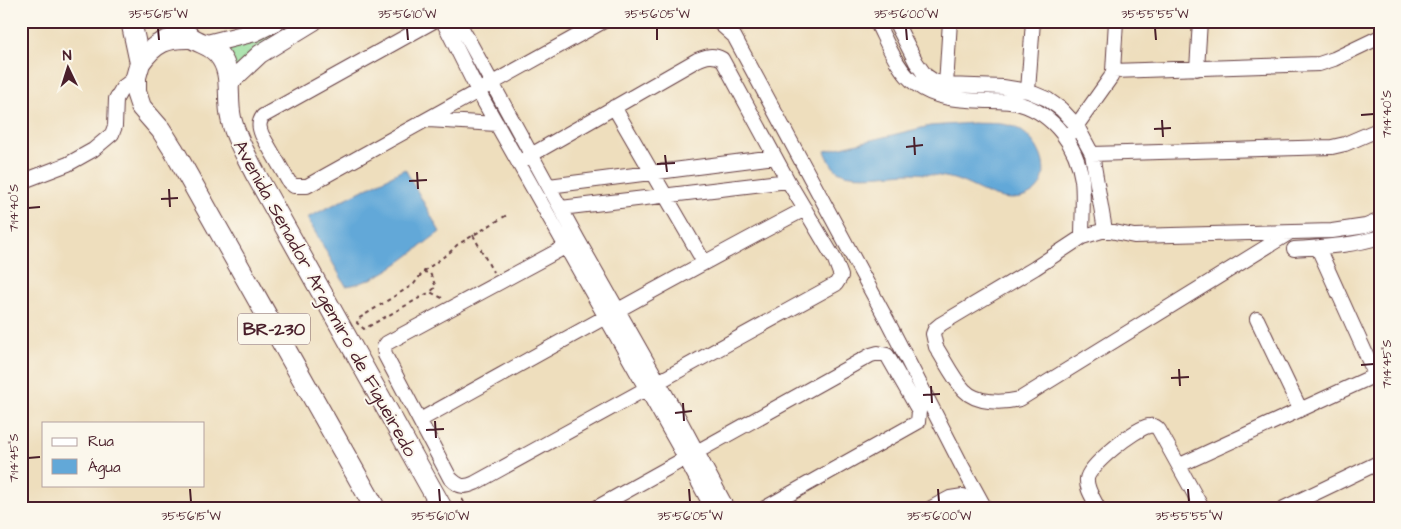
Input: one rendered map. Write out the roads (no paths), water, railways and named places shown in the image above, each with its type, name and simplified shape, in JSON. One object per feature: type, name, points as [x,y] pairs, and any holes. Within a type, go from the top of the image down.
[{"type":"highway","name":"BR-230","points":[[131,21],[138,70],[136,92],[142,107],[161,130],[173,149],[375,508]]},
{"type":"highway","name":"Avenida Senador Argemiro de Figueiredo","points":[[171,21],[218,54],[226,68],[229,83],[228,99],[231,119],[256,175],[442,508]]},
{"type":"highway","points":[[138,70],[149,51],[161,42],[176,38],[199,41]]},
{"type":"main road","points":[[199,41],[255,32],[277,21]]},
{"type":"main road","points":[[229,83],[260,54],[314,21]]},
{"type":"street","points":[[434,21],[271,110],[259,121],[259,127],[289,182],[294,186],[307,186],[604,21]]},
{"type":"street","points":[[442,21],[478,91],[519,163],[618,311],[652,385],[692,456],[727,508]]},
{"type":"street","points":[[458,21],[561,208],[572,243],[605,317],[652,385]]},
{"type":"street","points":[[717,21],[734,36],[888,322],[985,508]]},
{"type":"street","points":[[733,21],[734,36]]},
{"type":"street","points":[[876,21],[890,50],[904,72],[916,85],[934,94],[952,99],[1020,104],[1043,115],[1066,138],[1077,158],[1082,180],[1082,237]]},
{"type":"street","points":[[895,21],[916,62],[925,75],[934,81],[946,85],[1003,87],[1028,91],[1061,109],[1077,126],[1092,154],[1105,230]]},
{"type":"street","points":[[946,85],[950,21]]},
{"type":"street","points":[[1028,91],[1032,21]]},
{"type":"street","points":[[1066,138],[1101,93],[1113,71],[1116,21]]},
{"type":"street","points":[[1197,69],[1200,21]]},
{"type":"street","points":[[1113,71],[1319,64],[1380,37]]},
{"type":"street","points":[[519,163],[697,60],[705,56],[717,56],[722,59],[788,181],[835,260],[841,276],[836,284],[468,486],[456,484],[450,478],[385,355],[384,346],[572,243]]},
{"type":"street","points":[[21,182],[68,164],[93,150],[112,134],[115,126],[116,99],[123,87],[138,70]]},
{"type":"street","points":[[614,107],[704,262]]},
{"type":"street","points":[[427,120],[497,124]]},
{"type":"street","points":[[1092,154],[1332,147],[1345,144],[1380,129]]},
{"type":"street","points":[[549,186],[775,157]]},
{"type":"street","points":[[561,208],[788,181]]},
{"type":"street","points":[[420,420],[704,262],[805,209]]},
{"type":"street","points":[[1289,233],[1020,399],[1008,402],[994,402],[976,397],[965,391],[936,348],[934,340],[935,329],[1082,237],[1105,230],[1134,236],[1289,233],[1351,229],[1366,226],[1380,220]]},
{"type":"street","points":[[1294,250],[1368,241],[1380,237]]},
{"type":"street","points":[[1180,465],[1300,409],[1378,378],[1318,248]]},
{"type":"street","points":[[1257,319],[1300,409]]},
{"type":"street","points":[[596,508],[871,355],[878,353],[886,355],[918,411],[918,422],[766,508]]},
{"type":"street","points":[[1098,508],[1090,492],[1087,478],[1095,465],[1125,440],[1139,430],[1151,425],[1159,430],[1202,508]]},
{"type":"street","points":[[692,456],[712,508]]},
{"type":"street","points":[[1284,508],[1380,462]]},
{"type":"street","points":[[931,508],[957,496],[963,496],[971,508]]},
{"type":"water","points":[[973,123],[1009,125],[1024,133],[1032,141],[1043,161],[1044,172],[1041,182],[1035,191],[1024,197],[1014,199],[994,196],[955,179],[920,173],[855,176],[840,172],[835,168],[825,151],[930,126]]},
{"type":"water","points":[[405,169],[440,232],[384,272],[359,283],[346,286],[307,218]]}]
